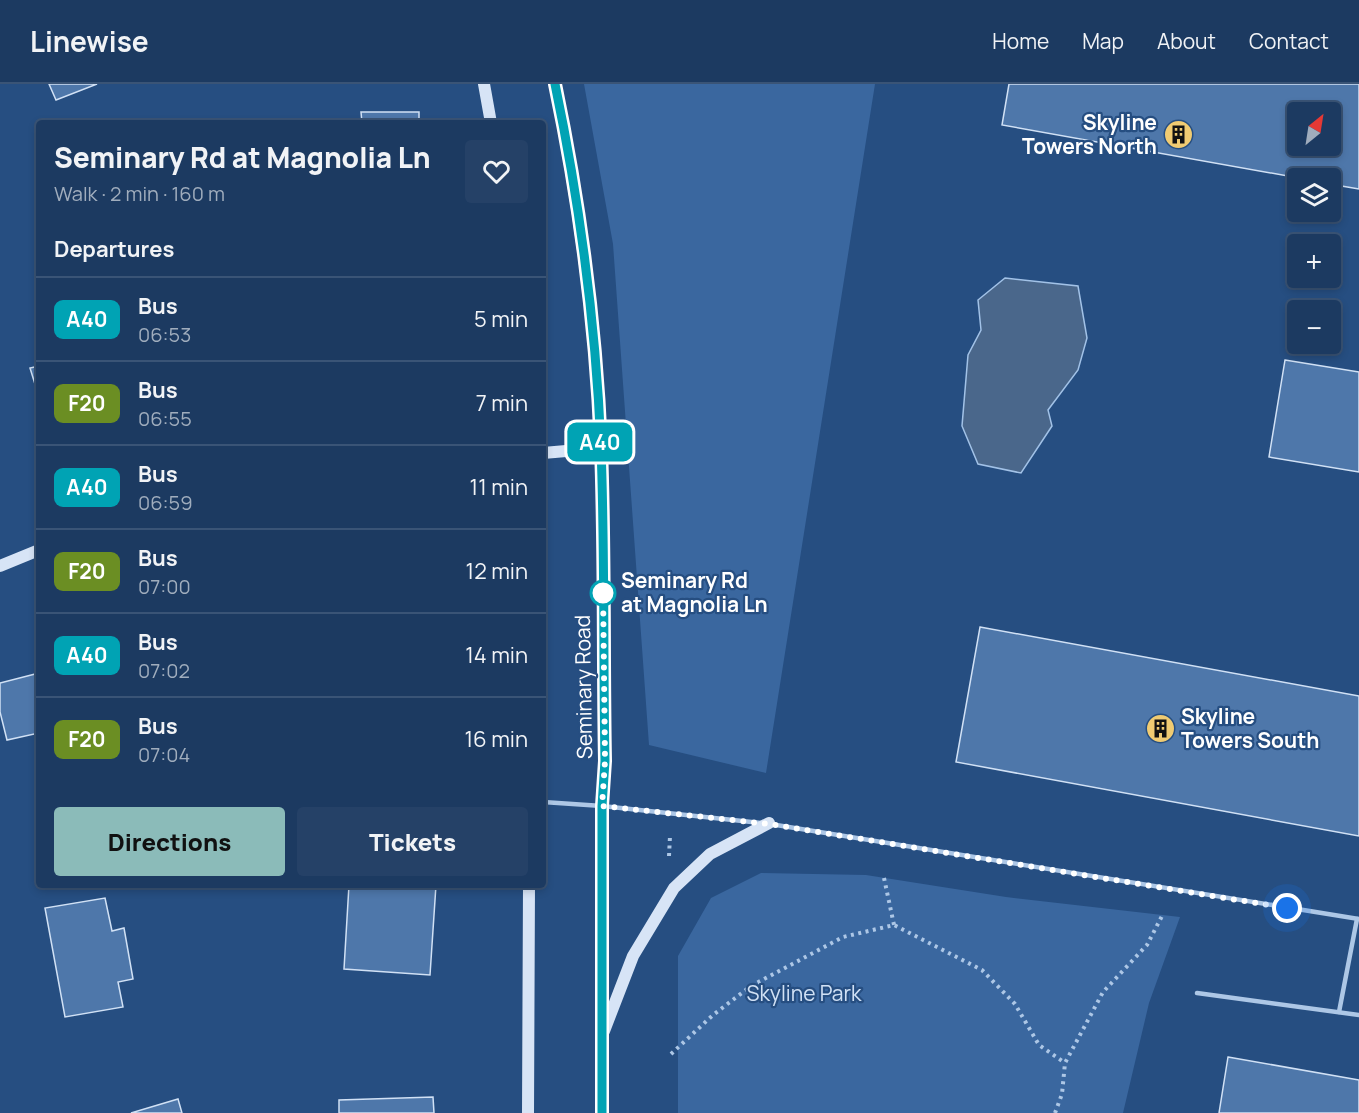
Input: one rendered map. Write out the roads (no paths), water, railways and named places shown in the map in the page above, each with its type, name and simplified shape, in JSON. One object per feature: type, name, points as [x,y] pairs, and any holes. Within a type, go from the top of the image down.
[{"type":"main road","points":[[484,84],[490,120]]},
{"type":"main road","name":"Seminary Road","points":[[555,84],[570,157],[591,308],[601,448],[605,761],[602,806],[602,1113]]},
{"type":"main road","points":[[546,453],[601,448]]},
{"type":"main road","points":[[0,566],[36,551]]},
{"type":"main road","points":[[601,1037],[633,956],[674,888],[710,854],[769,824]]},
{"type":"main road","points":[[528,1113],[529,888]]},
{"type":"lane","points":[[546,802],[769,824],[1358,919],[1339,1012]]},
{"type":"lane","points":[[1197,993],[1359,1015]]},
{"type":"place","name":"Skyline Towers North","points":[[1178,135]]},
{"type":"place","name":"Seminary Rd at Magnolia Ln","points":[[603,593]]},
{"type":"place","name":"Skyline Towers South","points":[[1160,729]]},
{"type":"park label","name":"Skyline Park","points":[[804,994]]}]
